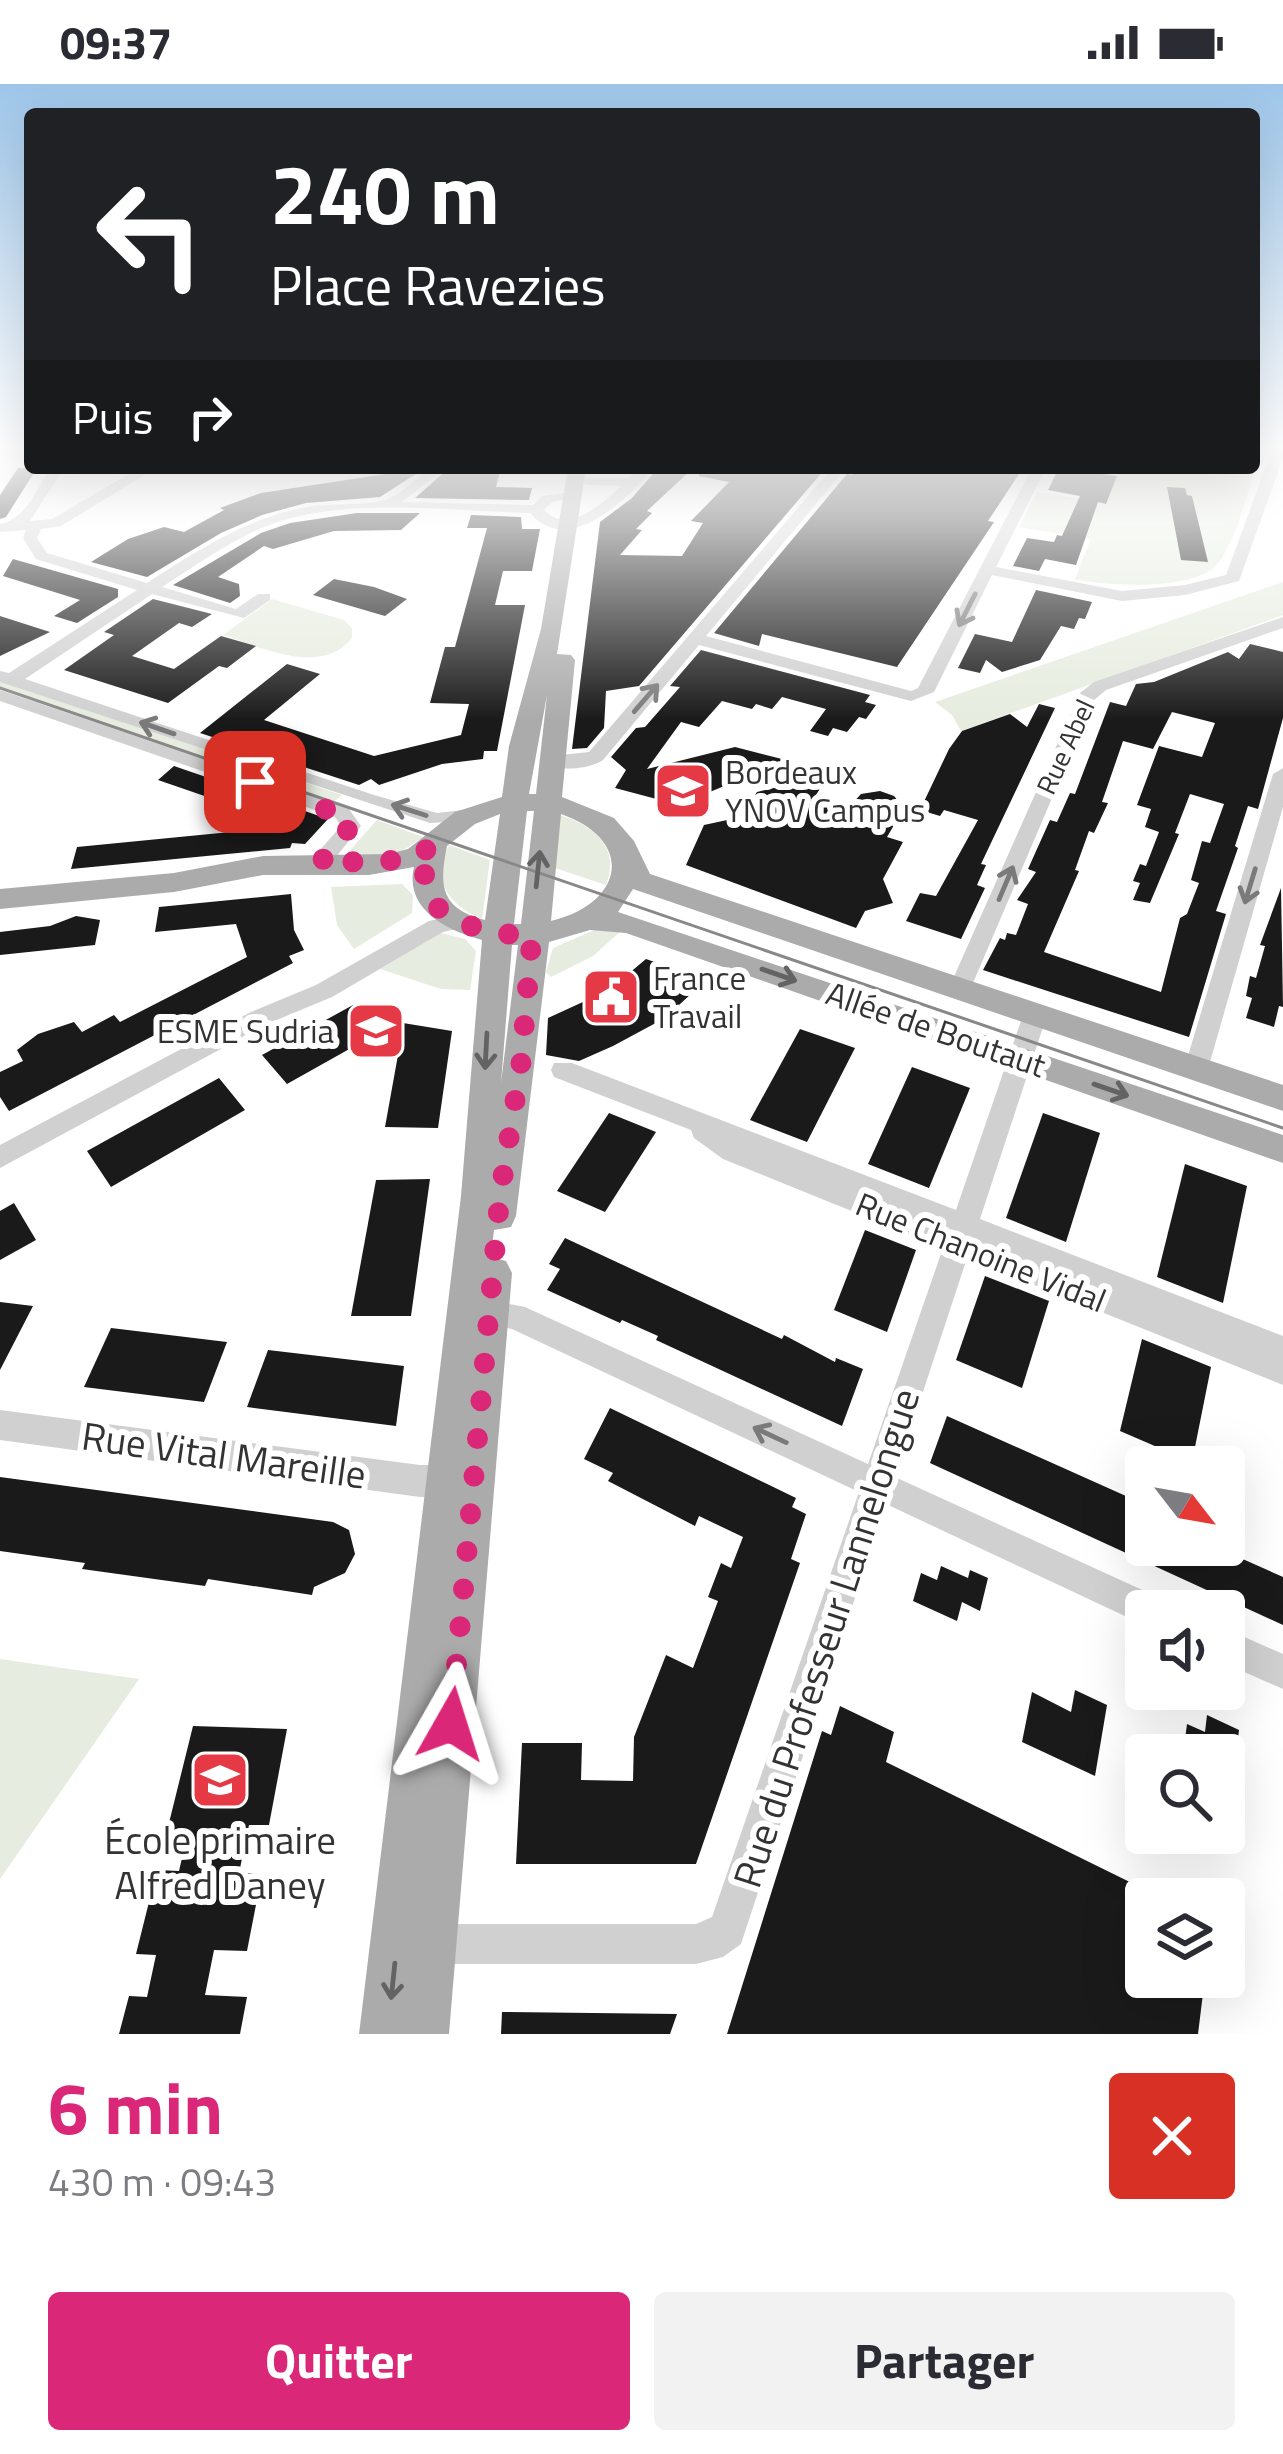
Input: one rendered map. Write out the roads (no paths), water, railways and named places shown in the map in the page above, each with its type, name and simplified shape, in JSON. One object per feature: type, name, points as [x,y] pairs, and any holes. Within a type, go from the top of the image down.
[{"type":"main road","points":[[421,2034],[489,1313],[515,935],[515,803],[573,538]]},
{"type":"main road","points":[[387,2034],[478,1196],[515,935],[545,802],[575,538]]},
{"type":"main road","points":[[0,899],[203,879],[385,876],[429,893],[457,922],[515,935],[587,920],[617,894],[627,865],[622,844],[608,826],[573,808],[545,802],[515,803],[472,814],[407,860],[243,868],[203,879]]},
{"type":"main road","points":[[429,893],[424,873],[433,846]]},
{"type":"main road","name":"Allée de Boutaut","points":[[627,865],[640,881],[674,895],[1283,1098]]},
{"type":"main road","name":"Allée de Boutaut","points":[[587,920],[628,923],[1283,1149]]},
{"type":"street","points":[[30,538],[40,556],[238,615],[264,597]]},
{"type":"street","points":[[4,683],[231,538]]},
{"type":"street","points":[[551,761],[589,761],[596,756],[780,538]]},
{"type":"street","points":[[696,639],[916,696],[925,692],[1004,538]]},
{"type":"street","points":[[988,570],[1122,596],[1185,590],[1233,578],[1247,538]]},
{"type":"street","name":"Rue Abel","points":[[959,990],[1086,697],[1100,686],[1283,622]]},
{"type":"street","points":[[4,683],[437,819],[472,814]]},
{"type":"street","points":[[4,683],[346,817],[351,826],[320,863]]},
{"type":"street","points":[[1196,1069],[1283,774]]},
{"type":"street","points":[[0,1156],[259,1018],[409,925],[429,893]]},
{"type":"street","points":[[259,1018],[324,991],[436,926],[457,922]]},
{"type":"street","name":"Rue du Professeur Lannelongue","points":[[429,1944],[696,1944],[710,1943],[727,1930],[1035,1016]]},
{"type":"street","name":"Rue Chanoine Vidal","points":[[562,1070],[687,1119],[732,1152],[1283,1349]]},
{"type":"street","name":"Rue Chanoine Vidal","points":[[961,1233],[1283,1372]]},
{"type":"street","points":[[489,1313],[515,1316],[1125,1599]]},
{"type":"street","name":"Rue Vital Mareille","points":[[0,1425],[448,1481]]},
{"type":"street","points":[[1245,1655],[1283,1672]]},
{"type":"tram line","points":[[0,688],[1283,1128]]},
{"type":"place","name":"Bordeaux YNOV Campus","points":[[683,791]]},
{"type":"place","name":"France Travail","points":[[611,997]]},
{"type":"place","name":"ESME Sudria","points":[[376,1031]]},
{"type":"place","name":"École primaire Alfred Daney","points":[[220,1780]]}]
